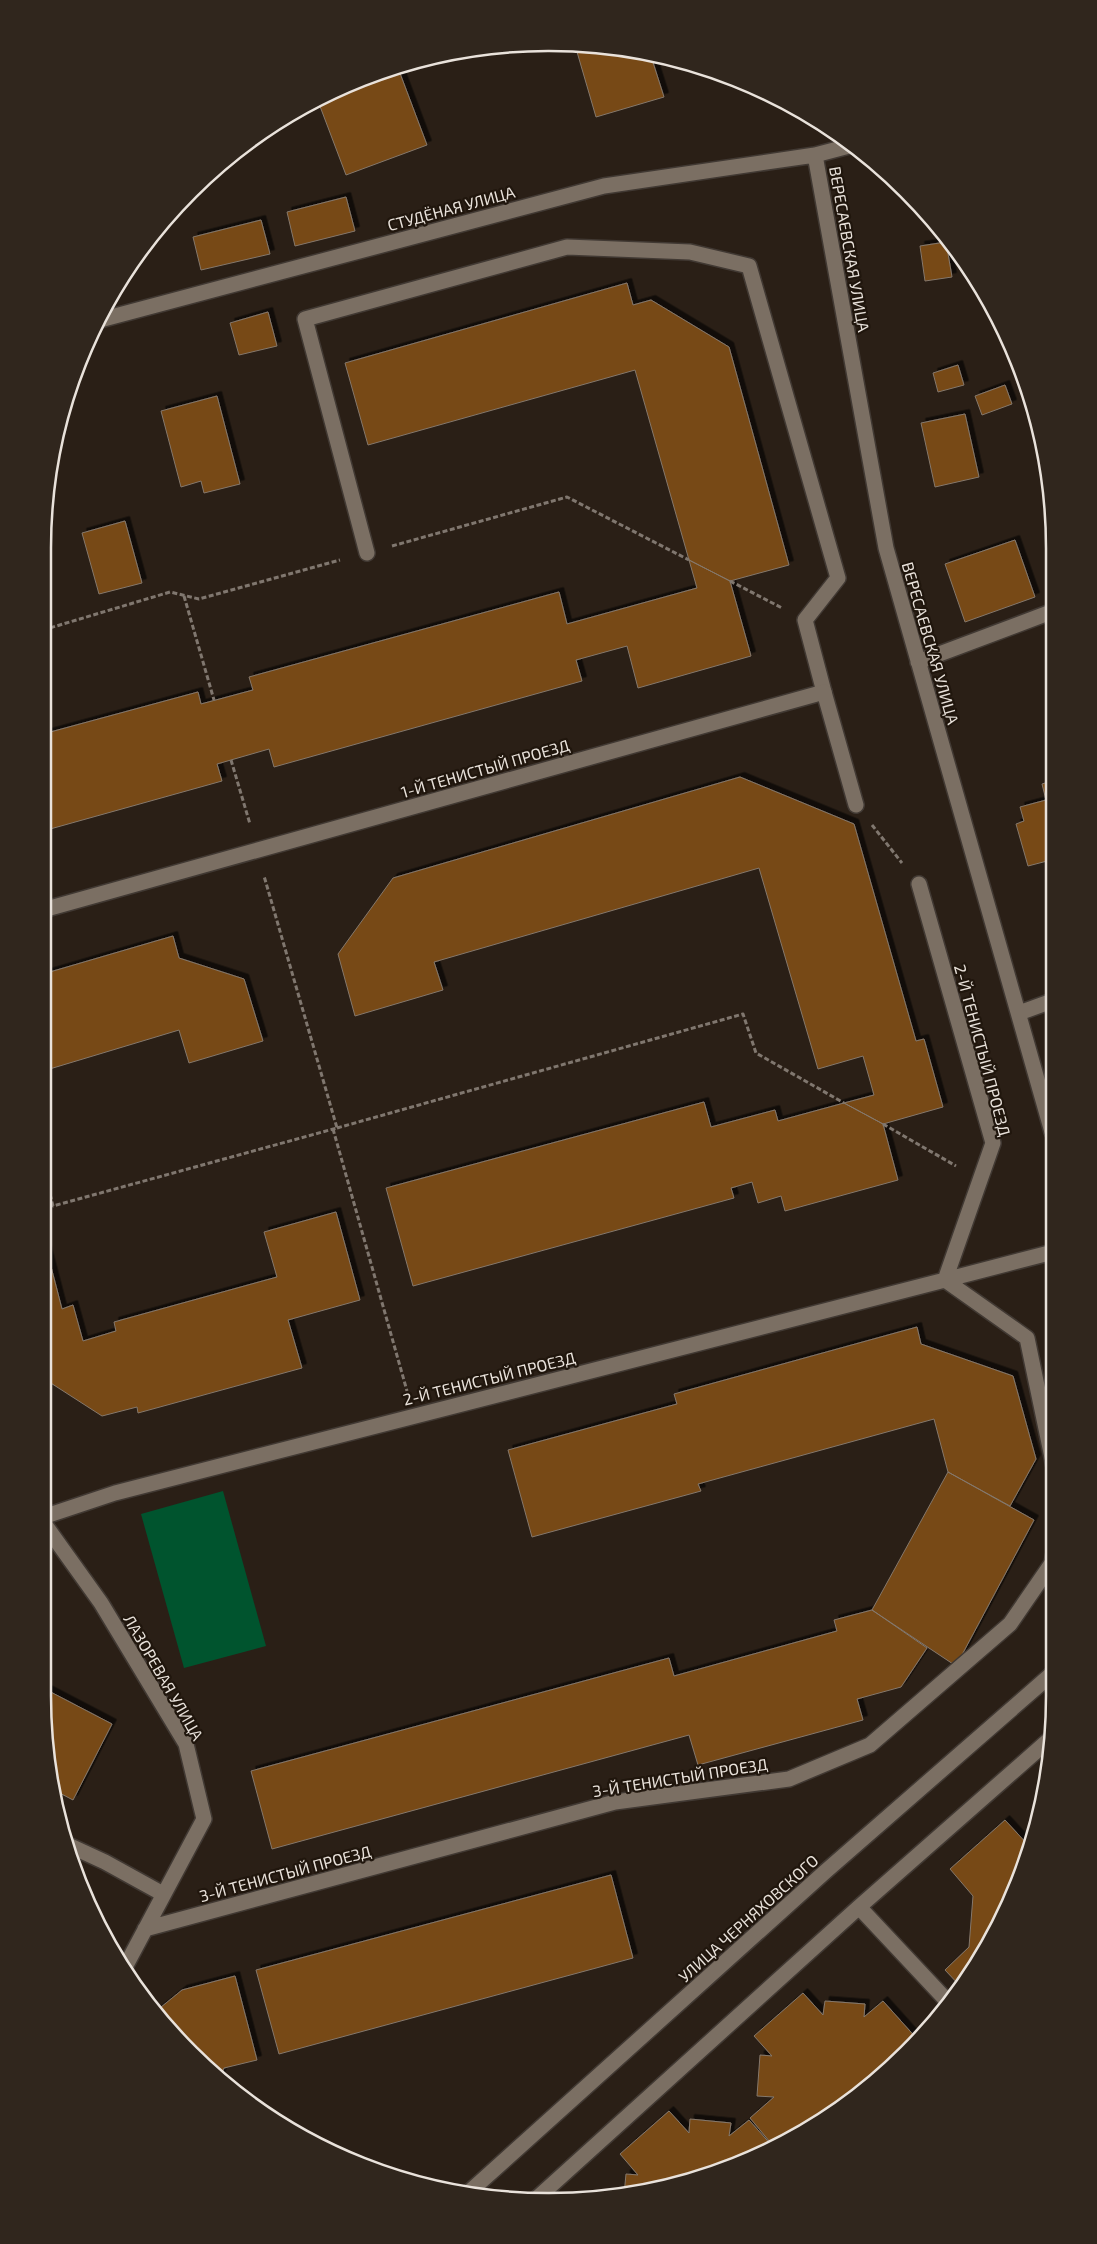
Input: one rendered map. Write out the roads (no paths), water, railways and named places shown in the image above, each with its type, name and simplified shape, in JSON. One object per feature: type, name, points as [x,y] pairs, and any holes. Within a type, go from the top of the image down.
[{"type":"street","name":"СТУДЁНАЯ УЛИЦА","points":[[109,318],[604,186],[816,155],[843,148]]},
{"type":"street","name":"ВЕРЕСАЕВСКАЯ УЛИЦА","points":[[816,155],[886,548],[1046,1111]]},
{"type":"street","points":[[367,553],[305,319],[567,247],[690,252],[748,266],[838,578],[805,620],[856,805]]},
{"type":"street","points":[[918,662],[1046,614]]},
{"type":"street","name":"1-Й ТЕНИСТЫЙ ПРОЕЗД","points":[[51,907],[824,692]]},
{"type":"street","name":"2-Й ТЕНИСТЫЙ ПРОЕЗД","points":[[51,1514],[115,1493],[945,1280],[992,1143],[920,884]]},
{"type":"street","points":[[1018,1013],[1046,1003]]},
{"type":"street","points":[[945,1280],[1046,1254]]},
{"type":"street","points":[[945,1280],[1027,1338],[1046,1431]]},
{"type":"street","name":"ЛАЗОРЕВАЯ УЛИЦА","points":[[51,1534],[101,1603],[186,1744],[204,1819],[128,1961]]},
{"type":"street","name":"3-Й ТЕНИСТЫЙ ПРОЕЗД","points":[[145,1929],[615,1802],[789,1778],[870,1745],[1010,1624],[1046,1572]]},
{"type":"street","name":"УЛИЦА ЧЕРНЯХОВСКОГО","points":[[475,2187],[826,1871],[1046,1679]]},
{"type":"street","points":[[543,2193],[1043,1745]]},
{"type":"street","points":[[76,1849],[164,1894]]},
{"type":"street","points":[[860,1907],[944,1997]]}]
